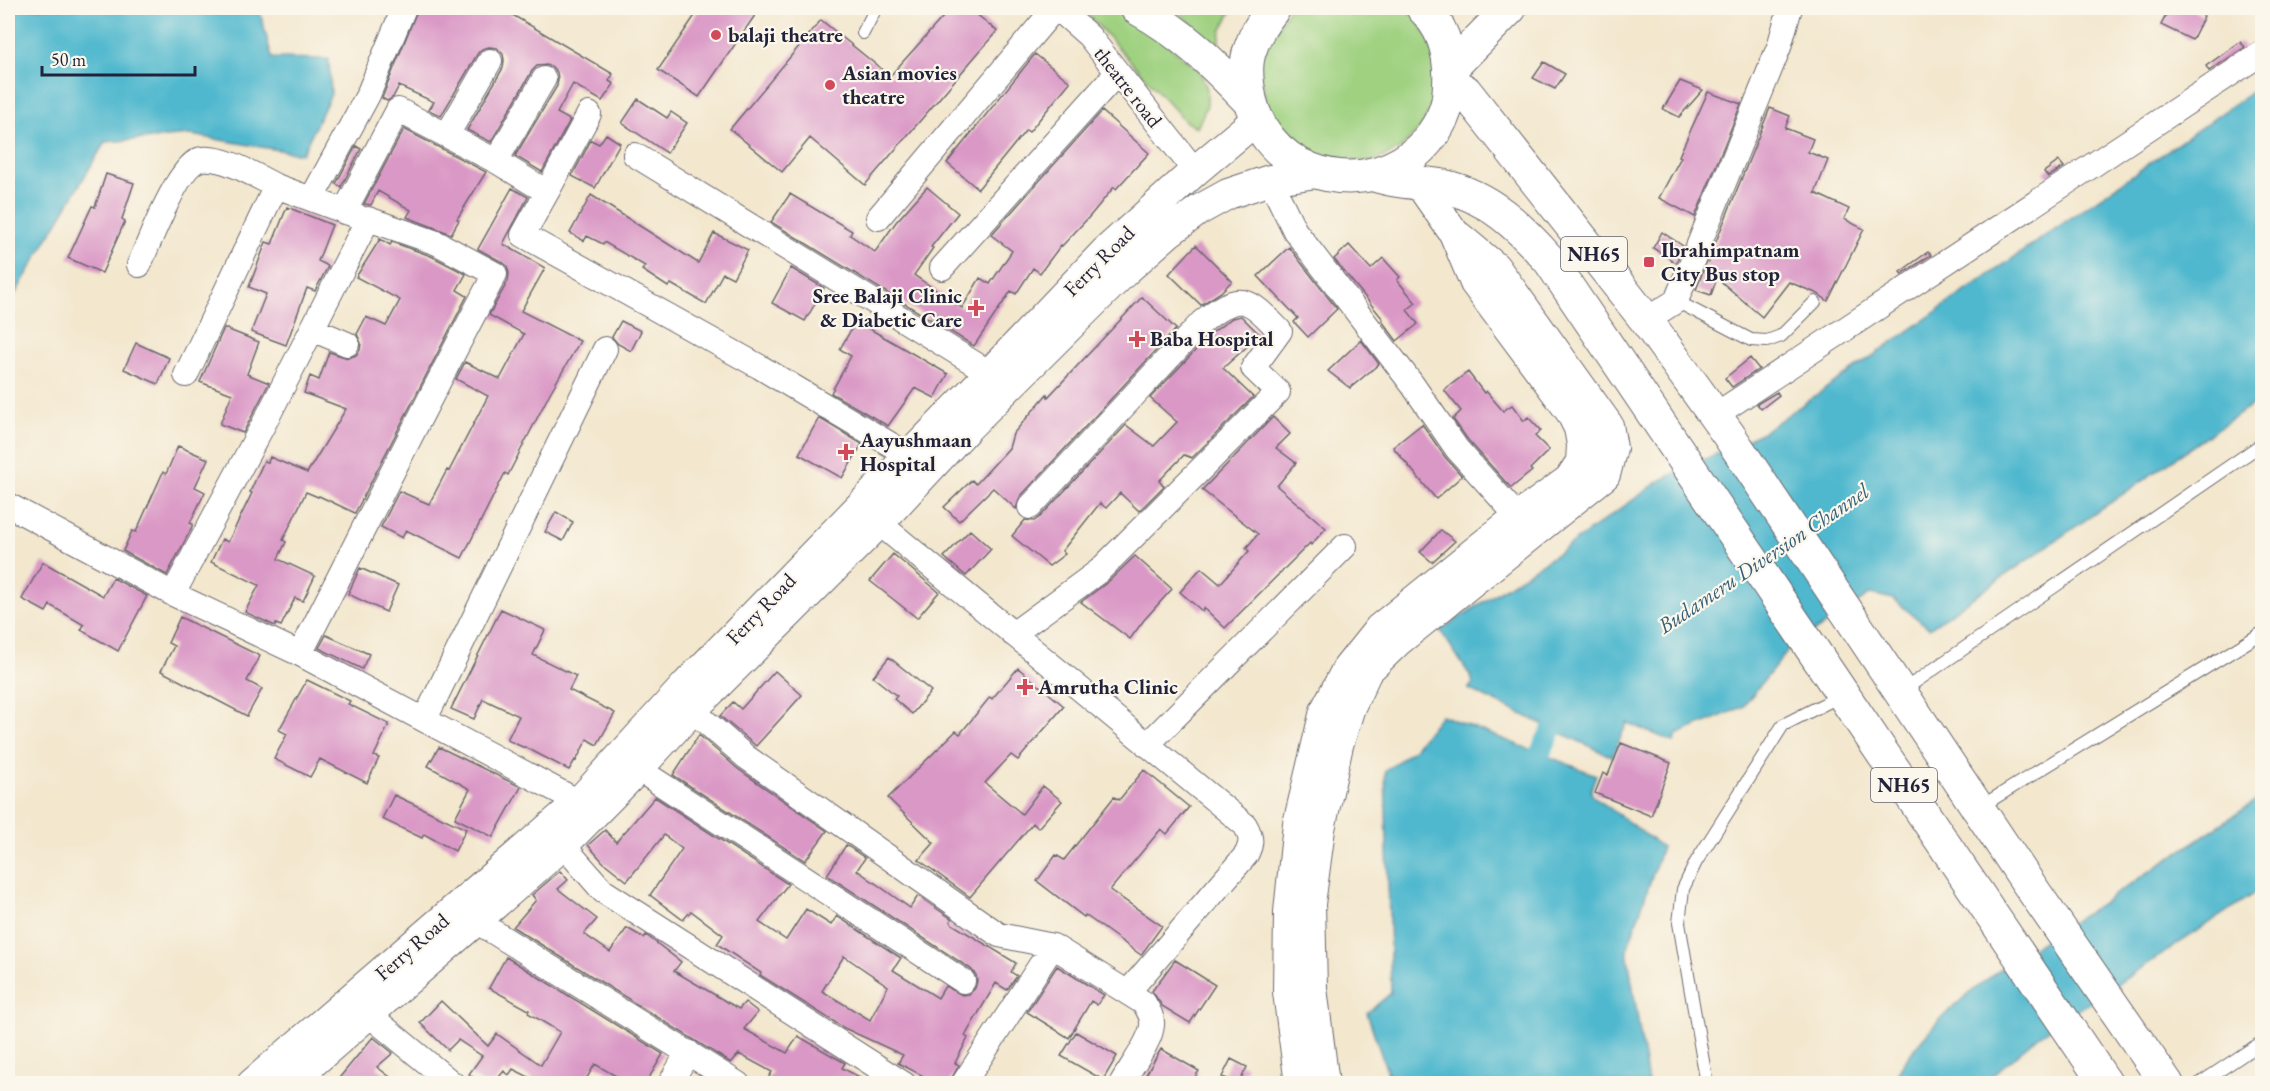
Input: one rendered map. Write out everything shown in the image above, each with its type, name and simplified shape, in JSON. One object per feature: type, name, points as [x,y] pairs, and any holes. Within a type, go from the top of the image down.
[{"type":"highway","name":"NH65","points":[[1137,8],[1162,22],[1212,61],[1253,111],[1281,153],[1316,173],[1346,178],[1376,175],[1444,186],[1465,192],[1481,200],[1517,225],[1550,261],[2104,1081]]},
{"type":"highway","points":[[1253,111],[1246,74],[1250,48],[1261,23],[1274,8]]},
{"type":"highway","name":"NH65","points":[[1376,175],[1401,164],[1424,146],[1440,123],[1449,96],[1450,76],[1444,40],[1431,15],[1423,8]]},
{"type":"highway","points":[[1450,76],[1510,8]]},
{"type":"highway","name":"NH65","points":[[1450,76],[1465,91],[1646,320],[1721,425],[2026,880],[2167,1083]]},
{"type":"street","points":[[312,198],[368,95],[404,8]]},
{"type":"street","points":[[878,218],[1056,8]]},
{"type":"street","name":"theatre road","points":[[1056,8],[1089,36],[1195,171]]},
{"type":"street","points":[[1646,320],[1676,301],[1779,48],[1790,8]]},
{"type":"street","points":[[1721,425],[2262,52]]},
{"type":"street","points":[[447,135],[490,61]]},
{"type":"street","points":[[942,268],[1117,73]]},
{"type":"street","points":[[496,161],[544,78]]},
{"type":"street","points":[[344,212],[398,110],[496,161],[547,192]]},
{"type":"street","name":"Ferry Road","points":[[288,1083],[563,845],[585,808],[694,698],[918,464],[968,427],[1195,171],[1253,111]]},
{"type":"street","points":[[589,114],[524,235],[760,367],[918,464]]},
{"type":"street","points":[[635,155],[990,373]]},
{"type":"street","points":[[140,265],[176,184],[189,167],[199,160],[210,159],[228,163],[276,186],[344,212],[437,243],[495,274],[441,375],[300,654]]},
{"type":"street","name":"Ferry Road","points":[[252,1083],[585,808],[638,769],[694,698],[879,523],[918,464],[990,373],[1114,262],[1168,233],[1199,210],[1228,194],[1270,180],[1316,173]]},
{"type":"street","points":[[1270,180],[1294,231],[1412,384],[1457,449],[1518,517]]},
{"type":"street","points":[[1300,1083],[1288,992],[1289,912],[1298,824],[1325,711],[1347,669],[1379,629],[1518,517],[1569,480],[1581,462],[1582,445],[1579,428],[1572,412],[1475,283],[1454,233],[1419,183]]},
{"type":"street","points":[[186,375],[276,186]]},
{"type":"street","points":[[173,594],[368,219]]},
{"type":"street","points":[[1324,1083],[1312,988],[1311,904],[1320,829],[1338,745],[1350,707],[1367,671],[1398,641],[1605,475],[1612,448],[1608,425],[1495,267],[1454,233]]},
{"type":"street","points":[[1013,634],[1099,571],[1278,392],[1253,368],[1280,331],[1261,311],[1245,301],[1235,301],[1222,306],[1202,322],[1030,507]]},
{"type":"street","points":[[312,329],[347,344]]},
{"type":"street","points":[[425,719],[604,349]]},
{"type":"street","points":[[8,506],[173,594],[300,654],[425,719],[585,808]]},
{"type":"street","points":[[879,523],[1245,825],[1250,834],[1251,845],[1246,855],[1128,992]]},
{"type":"street","points":[[1147,745],[1345,546]]},
{"type":"street","points":[[694,698],[746,757],[999,935],[1053,945],[1144,1004],[1151,1016],[1152,1026],[1146,1041],[1121,1083]]},
{"type":"street","points":[[638,769],[963,981]]},
{"type":"street","points":[[563,845],[603,891],[904,1083]]},
{"type":"street","points":[[476,921],[738,1083]]},
{"type":"street","points":[[963,1083],[1053,945]]},
{"type":"street","points":[[368,1014],[453,1083]]},
{"type":"street","points":[[670,1083],[688,1052]]},
{"type":"lane","points":[[863,33],[876,8]]},
{"type":"lane","points":[[1676,301],[1751,340],[1767,341],[1781,336],[1815,302]]},
{"type":"lane","points":[[1901,691],[2262,444]]},
{"type":"lane","points":[[1979,808],[2262,633]]},
{"type":"lane","points":[[1707,1083],[1679,922],[1683,889],[1696,862],[1784,725],[1843,694]]},
{"type":"lane","points":[[2199,1083],[2262,1042]]},
{"type":"green space","points":[[1082,8],[1125,8],[1200,72],[1207,89],[1207,105],[1197,128],[1186,122]]},
{"type":"green space","points":[[1173,8],[1233,8],[1221,31],[1217,53],[1196,28]]},
{"type":"green space","points":[[1289,8],[1404,8],[1417,18],[1431,42],[1438,71],[1434,100],[1421,128],[1400,149],[1373,162],[1313,158],[1268,119],[1259,60]]},
{"type":"water","points":[[8,8],[259,8],[272,58],[329,59],[331,94],[302,154],[191,135],[105,142],[8,306]]},
{"type":"water","points":[[2262,85],[2262,398],[1929,628],[1893,599],[1871,594],[1791,647],[1743,707],[1676,735],[1674,742],[1627,723],[1612,757],[1468,689],[1473,683],[1471,677],[1440,630],[1561,551],[1661,480],[1763,432]]},
{"type":"water","points":[[1441,715],[1596,775],[1591,790],[1592,795],[1662,847],[1627,950],[1648,1083],[1391,1083],[1367,1013],[1391,993],[1385,771],[1412,751]]},
{"type":"water","points":[[2262,797],[2262,888],[2039,1036],[1983,1083],[1892,1084],[1909,1056],[1930,1030],[1979,985]]},
{"type":"building","points":[[418,8],[512,8],[509,13],[613,74],[609,81],[614,84],[602,101],[573,84],[557,113],[570,120],[542,172],[515,156],[557,86],[557,72],[551,66],[537,66],[532,71],[491,142],[467,130],[503,68],[503,54],[497,48],[489,47],[478,53],[441,116],[429,110],[434,102],[399,86],[393,97],[387,101],[382,98]]},
{"type":"building","points":[[700,8],[760,8],[699,97],[658,70]]},
{"type":"building","points":[[951,8],[969,8],[997,31],[865,185],[810,138],[782,172],[730,129],[821,20],[890,76]]},
{"type":"building","points":[[2170,8],[2188,8],[2204,16],[2192,40],[2161,25]]},
{"type":"building","points":[[2240,42],[2245,47],[2209,71],[2206,66]]},
{"type":"building","points":[[1035,54],[1070,82],[1029,132],[1026,130],[978,189],[947,163]]},
{"type":"building","points":[[1544,62],[1565,74],[1555,89],[1533,78]]},
{"type":"building","points":[[1680,81],[1703,90],[1679,117],[1663,109]]},
{"type":"building","points":[[1708,92],[1741,104],[1695,217],[1659,198],[1681,157],[1679,156]]},
{"type":"building","points":[[638,99],[667,118],[671,112],[687,123],[667,153],[622,123]]},
{"type":"building","points":[[1770,108],[1790,116],[1785,128],[1813,139],[1808,152],[1828,160],[1815,193],[1849,209],[1844,219],[1864,229],[1828,301],[1818,294],[1789,282],[1762,317],[1717,278],[1711,295],[1696,290]]},
{"type":"building","points":[[1102,111],[1149,153],[1061,245],[1040,273],[1033,268],[1016,294],[1011,291],[974,346],[771,222],[790,194],[852,231],[850,235],[875,252],[896,222],[927,187],[958,213],[931,247],[933,248],[914,275],[962,308],[980,278],[990,284],[1012,251],[991,235]]},
{"type":"building","points":[[404,129],[486,172],[457,219],[459,220],[451,234],[407,217],[411,210],[378,191],[371,205],[364,204]]},
{"type":"building","points":[[606,134],[620,143],[595,188],[572,176],[591,140],[599,144]]},
{"type":"building","points":[[356,146],[361,149],[341,187],[336,184]]},
{"type":"building","points":[[2059,161],[2064,167],[2048,177],[2044,172]]},
{"type":"building","points":[[106,174],[134,183],[122,219],[125,221],[102,273],[68,258],[92,206],[95,207]]},
{"type":"building","points":[[512,188],[528,197],[503,244],[545,268],[521,311],[580,341],[550,393],[508,475],[505,473],[462,558],[406,530],[402,538],[381,527],[399,491],[429,504],[488,396],[456,379],[465,362],[500,379],[524,334],[489,315],[508,281],[509,273],[507,266],[502,262],[478,249]]},
{"type":"building","points":[[591,195],[698,263],[714,233],[748,250],[733,278],[723,273],[706,304],[671,284],[668,287],[642,270],[645,266],[604,242],[603,244],[587,236],[584,241],[570,233]]},
{"type":"building","points":[[287,207],[332,225],[318,261],[328,266],[315,291],[307,288],[286,345],[251,332],[266,294],[249,287],[266,242],[272,244]]},
{"type":"building","points":[[1662,232],[1683,246],[1676,263],[1653,248]]},
{"type":"building","points":[[380,239],[390,245],[392,242],[431,256],[466,274],[457,290],[467,296],[355,513],[306,492],[283,540],[286,542],[278,559],[315,576],[303,601],[295,598],[281,626],[276,624],[275,626],[245,612],[259,585],[211,562],[222,539],[228,542],[252,493],[250,492],[264,461],[268,462],[270,457],[307,473],[346,409],[304,393],[310,376],[319,380],[329,352],[348,358],[356,355],[361,343],[357,334],[366,317],[386,326],[400,300],[356,277]]},
{"type":"building","points":[[1196,245],[1232,281],[1221,292],[1201,305],[1169,274]]},
{"type":"building","points":[[1349,245],[1371,269],[1383,258],[1400,277],[1397,280],[1416,303],[1407,310],[1418,324],[1397,341],[1382,321],[1383,319],[1334,259]]},
{"type":"building","points":[[1289,247],[1337,309],[1308,337],[1294,322],[1298,318],[1258,276]]},
{"type":"building","points":[[1928,252],[1931,255],[1902,274],[1900,272]]},
{"type":"building","points":[[791,268],[824,288],[805,321],[772,303]]},
{"type":"building","points":[[1142,297],[1176,329],[1020,497],[1016,509],[993,488],[959,521],[944,507],[972,480],[976,484],[1009,448],[1013,434],[1047,394],[1048,397]]},
{"type":"building","points":[[1241,316],[1260,335],[1223,368],[1253,397],[1192,458],[1184,455],[1159,481],[1164,486],[1139,511],[1120,493],[1106,508],[1100,503],[1062,551],[1065,554],[1049,566],[1012,536],[1025,520],[1034,521],[1040,517],[1126,425],[1154,446],[1177,422],[1150,398],[1212,333],[1232,318]]},
{"type":"building","points":[[621,321],[641,331],[631,351],[618,344],[612,337]]},
{"type":"building","points":[[856,321],[948,374],[935,398],[915,388],[888,426],[831,393],[851,356],[840,349]]},
{"type":"building","points":[[224,328],[259,342],[247,374],[269,383],[243,433],[220,424],[232,394],[200,382]]},
{"type":"building","points":[[1361,340],[1379,364],[1350,388],[1328,371]]},
{"type":"building","points":[[136,343],[169,358],[158,384],[124,369]]},
{"type":"building","points":[[1750,358],[1759,369],[1732,387],[1725,378]]},
{"type":"building","points":[[1468,372],[1484,393],[1486,391],[1503,411],[1512,405],[1524,421],[1528,417],[1541,431],[1535,436],[1549,450],[1530,469],[1532,471],[1511,488],[1468,440],[1453,419],[1461,411],[1444,390]]},
{"type":"building","points":[[1777,392],[1779,395],[1761,409],[1757,404]]},
{"type":"building","points":[[1273,417],[1290,434],[1276,448],[1296,463],[1277,486],[1326,528],[1225,628],[1204,608],[1202,611],[1180,592],[1201,568],[1220,584],[1249,551],[1246,548],[1258,534],[1202,490]]},
{"type":"building","points":[[819,418],[862,444],[842,478],[799,454]]},
{"type":"building","points":[[1422,424],[1445,457],[1462,476],[1436,499],[1393,447]]},
{"type":"building","points":[[178,446],[208,459],[195,487],[205,492],[190,523],[193,524],[190,531],[167,575],[123,551],[132,531],[136,532],[163,472],[166,474]]},
{"type":"building","points":[[556,512],[573,522],[563,541],[545,532]]},
{"type":"building","points":[[970,530],[991,549],[966,576],[944,557]]},
{"type":"building","points":[[1441,530],[1455,541],[1432,562],[1420,552]]},
{"type":"building","points":[[893,554],[939,592],[917,618],[870,581]]},
{"type":"building","points":[[1135,556],[1172,589],[1130,639],[1081,602],[1109,581]]},
{"type":"building","points":[[43,562],[103,596],[113,578],[147,596],[118,651],[81,630],[84,625],[50,605],[46,612],[22,599]]},
{"type":"building","points":[[360,568],[398,585],[386,612],[348,594]]},
{"type":"building","points":[[501,609],[545,630],[533,655],[576,676],[569,690],[615,713],[597,745],[587,739],[569,770],[507,740],[519,716],[483,699],[474,719],[451,709]]},
{"type":"building","points":[[180,617],[260,656],[247,681],[262,689],[247,716],[161,671],[174,646],[168,643]]},
{"type":"building","points":[[326,635],[369,654],[362,669],[319,648]]},
{"type":"building","points":[[889,657],[931,691],[912,714],[894,699],[897,696],[873,677]]},
{"type":"building","points":[[1018,668],[1064,706],[1018,760],[1011,755],[985,783],[1022,814],[1043,786],[1062,801],[1038,828],[1033,823],[970,897],[919,860],[934,843],[888,798],[956,731],[960,734],[990,697],[992,699]]},
{"type":"building","points":[[775,671],[802,695],[756,746],[720,716],[733,702],[741,709]]},
{"type":"building","points":[[307,680],[350,701],[348,704],[389,724],[374,756],[379,758],[367,783],[320,759],[310,777],[274,759],[287,734],[279,730]]},
{"type":"building","points":[[699,735],[738,769],[827,831],[805,861],[673,775]]},
{"type":"building","points":[[1621,743],[1671,763],[1651,816],[1595,793],[1603,773],[1608,775]]},
{"type":"building","points":[[439,747],[521,787],[493,837],[455,818],[470,789],[428,766]]},
{"type":"building","points":[[1144,770],[1189,807],[1167,834],[1161,829],[1110,890],[1162,926],[1141,955],[1085,915],[1084,917],[1037,881],[1056,855],[1064,860],[1114,797],[1119,800]]},
{"type":"building","points":[[394,795],[466,829],[455,851],[424,834],[422,838],[382,819]]},
{"type":"building","points":[[655,797],[788,884],[759,922],[786,940],[806,909],[831,925],[837,916],[901,958],[893,970],[938,998],[945,986],[962,995],[969,994],[975,988],[977,981],[971,969],[827,875],[846,845],[865,858],[857,870],[910,908],[918,896],[952,919],[950,921],[952,924],[1016,963],[1011,972],[1017,976],[1007,990],[996,983],[965,1036],[968,1038],[955,1063],[959,1065],[949,1083],[937,1083],[898,1063],[903,1055],[844,1028],[760,975],[761,973],[717,944],[723,935],[691,911],[683,920],[650,895],[682,849],[664,835],[627,881],[603,862],[588,845],[605,830],[616,842]],"holes":[[[844,956],[888,986],[870,1020],[822,991]]]},
{"type":"building","points":[[560,871],[568,880],[558,889],[597,919],[584,934],[610,952],[627,928],[644,938],[646,935],[681,962],[674,971],[739,1009],[745,1002],[758,1012],[744,1029],[787,1053],[798,1036],[845,1063],[842,1068],[871,1083],[765,1083],[772,1072],[739,1054],[731,1063],[513,927],[536,900],[532,895]]},
{"type":"building","points":[[506,957],[663,1054],[646,1083],[628,1083],[595,1064],[584,1083],[531,1083],[533,1079],[513,1069],[509,1075],[504,1071],[494,1083],[482,1083],[469,1074],[482,1056],[458,1040],[448,1050],[420,1023],[441,1001],[488,1046],[497,1034],[541,1065],[560,1032],[528,1013],[529,1010],[489,988]]},
{"type":"building","points":[[1175,960],[1215,985],[1190,1023],[1162,1006],[1152,991]]},
{"type":"building","points":[[1057,966],[1104,995],[1097,1005],[1091,1001],[1069,1038],[1027,1012]]},
{"type":"building","points":[[1076,1032],[1117,1056],[1103,1080],[1061,1056]]},
{"type":"building","points":[[373,1037],[393,1053],[377,1067],[398,1083],[335,1083]]},
{"type":"building","points":[[1161,1049],[1199,1071],[1191,1083],[1141,1083]]},
{"type":"building","points":[[1231,1059],[1247,1067],[1239,1083],[1222,1077]]},
{"type":"waterway","name":"Budameru Diversion Channel","points":[[1531,778],[1546,740],[1557,722],[1571,707]]},
{"type":"place","name":"balaji theatre","points":[[716,35]]},
{"type":"place","name":"Asian movies theatre","points":[[830,85]]},
{"type":"place","name":"Ibrahimpatnam City Bus stop","points":[[1649,262]]},
{"type":"place","name":"Sree Balaji Clinic & Diabetic Care","points":[[976,308]]},
{"type":"place","name":"Baba Hospital","points":[[1137,339]]},
{"type":"place","name":"Aayushmaan Hospital","points":[[846,452]]},
{"type":"place","name":"Amrutha Clinic","points":[[1025,687]]}]
